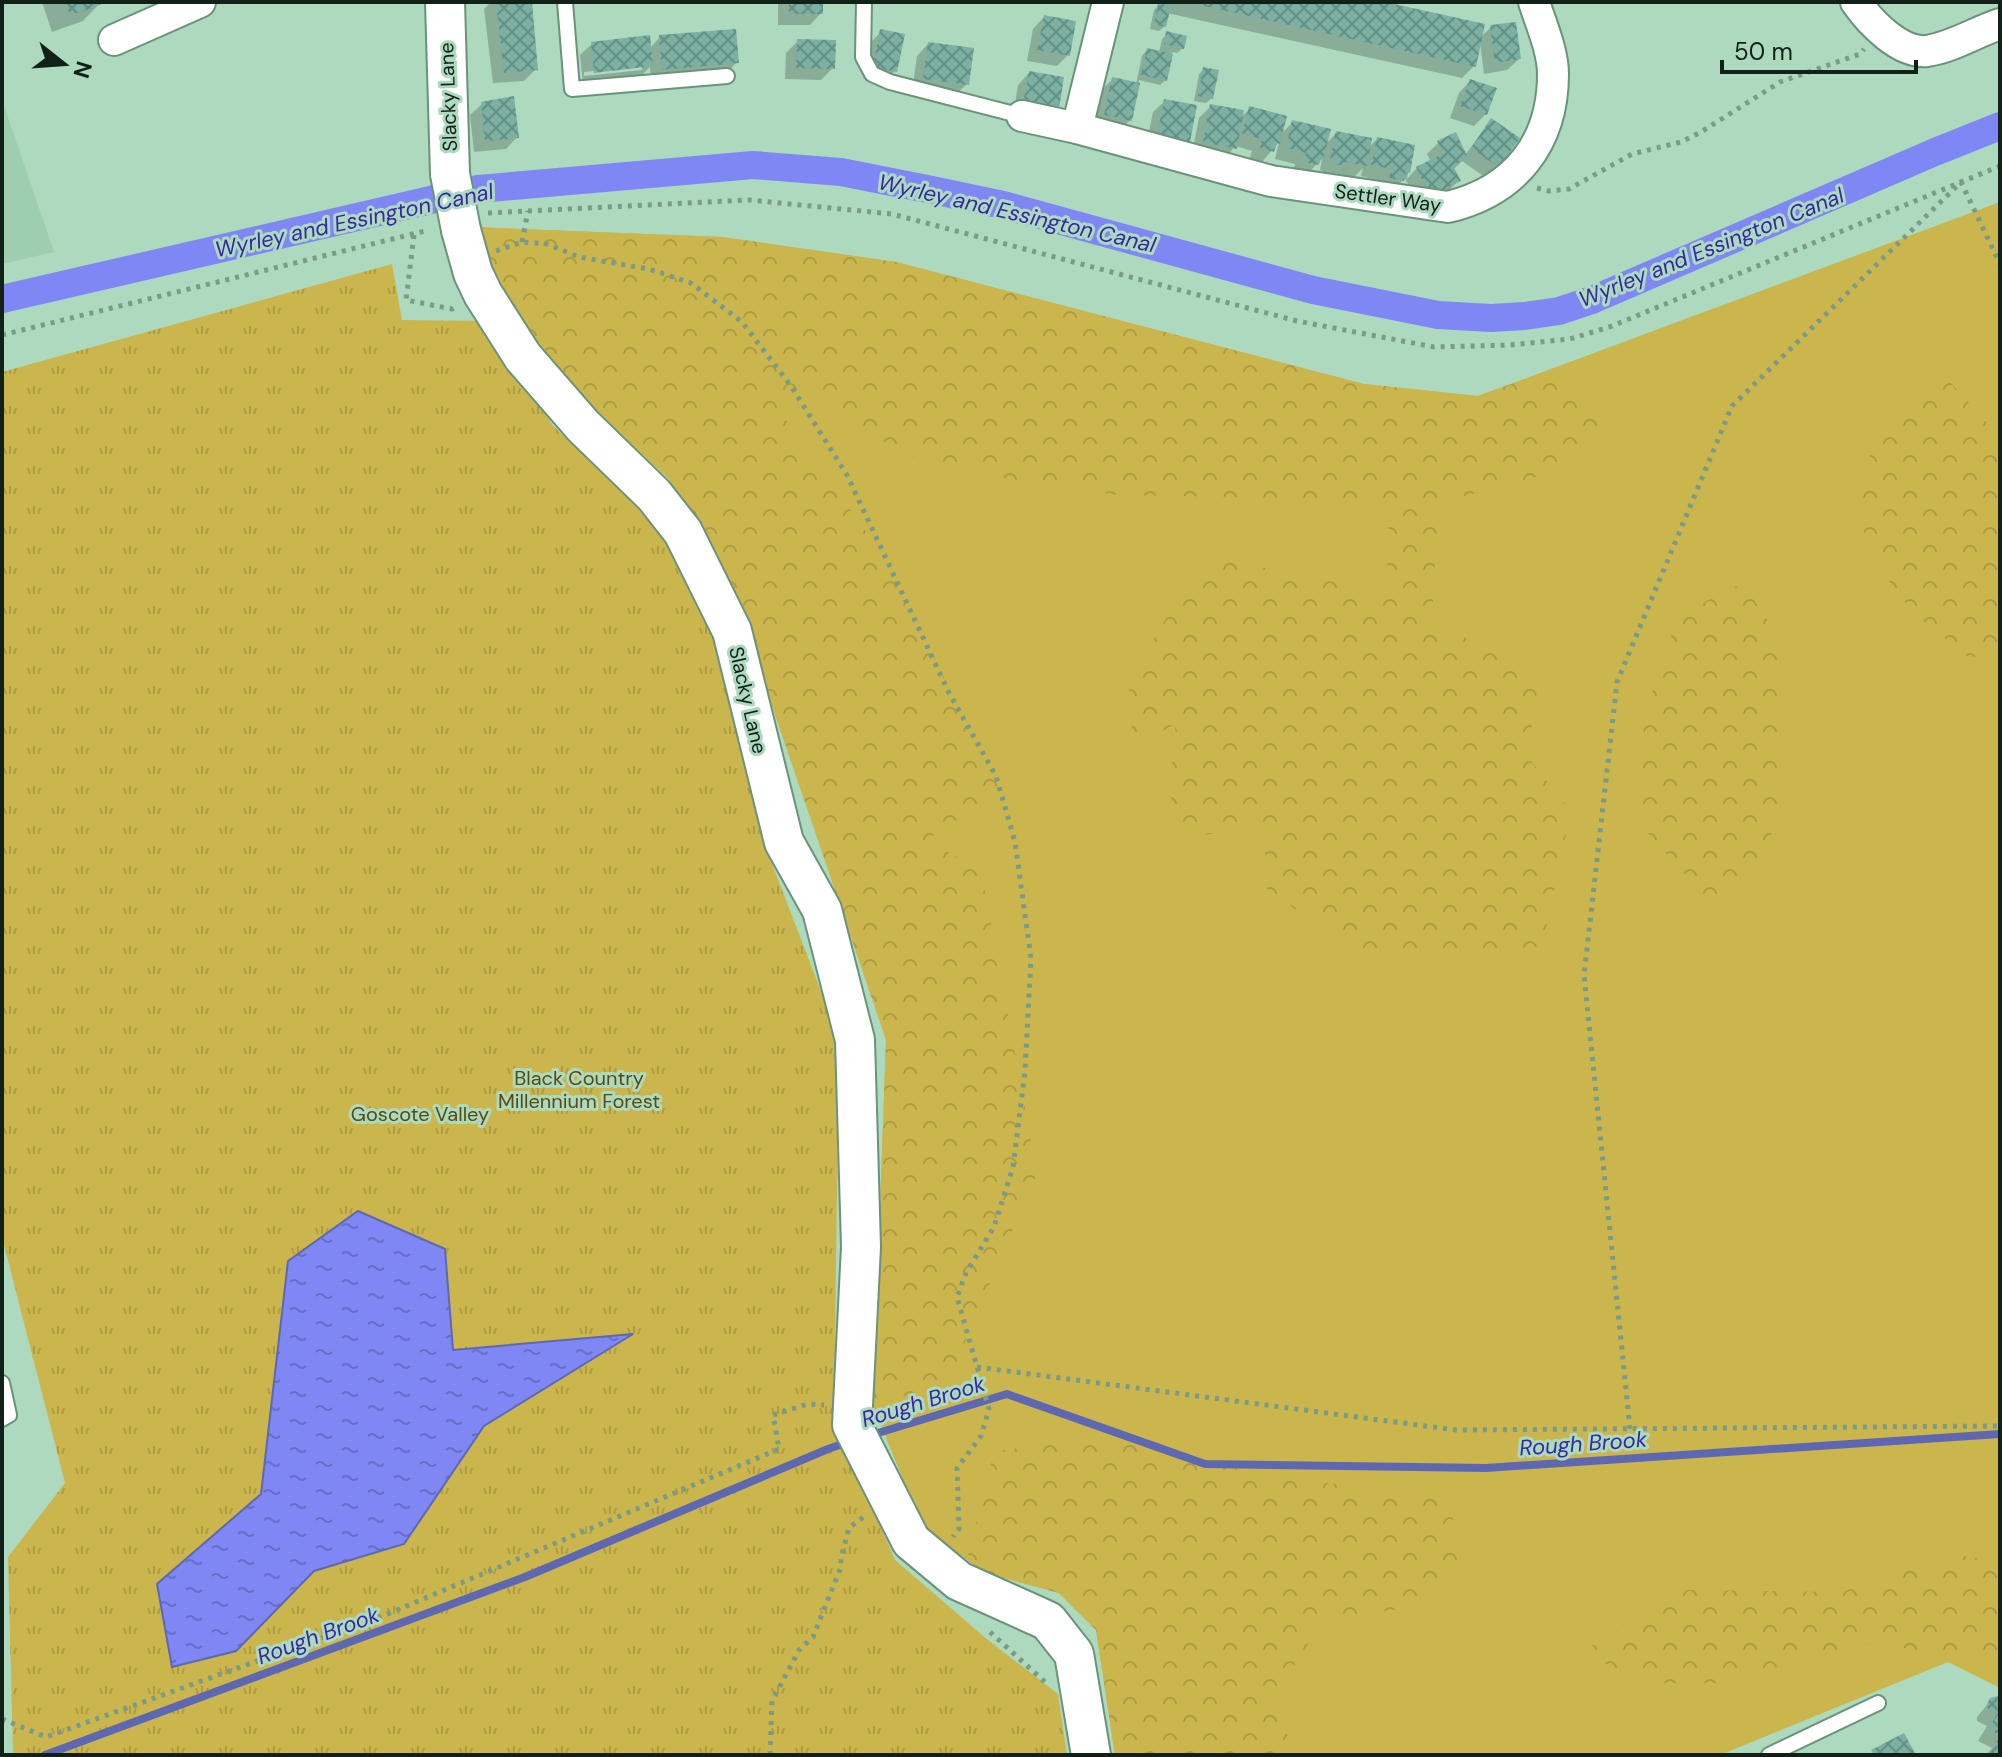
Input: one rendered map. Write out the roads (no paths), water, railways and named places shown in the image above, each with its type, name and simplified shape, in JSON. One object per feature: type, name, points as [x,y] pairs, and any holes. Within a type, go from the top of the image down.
[{"type":"street","points":[[114,40],[200,2]]},
{"type":"street","name":"Slacky Lane","points":[[445,2],[450,174],[456,225],[478,284],[523,357],[553,394],[654,495],[683,532],[732,631],[784,842],[822,910],[855,1040],[861,1247],[852,1425],[911,1541],[959,1581],[1048,1621],[1074,1654],[1091,1755]]},
{"type":"street","points":[[1077,128],[1108,2]]},
{"type":"street","name":"Settler Way","points":[[1022,116],[1271,181],[1448,207],[1472,201],[1493,190],[1520,169],[1546,123],[1553,71],[1534,2]]},
{"type":"street","points":[[1856,2],[1870,23],[1895,41],[1924,51],[2000,24]]},
{"type":"lane","points":[[565,2],[572,89],[727,76]]},
{"type":"lane","points":[[864,2],[863,57],[872,74],[890,82],[1022,116]]},
{"type":"lane","points":[[2,1383],[9,1415],[2,1419]]},
{"type":"lane","points":[[1769,1755],[1878,1703]]},
{"type":"water","points":[[358,1211],[445,1249],[453,1350],[633,1334],[484,1426],[404,1544],[314,1571],[236,1651],[172,1667],[157,1584],[261,1494],[288,1261]]},
{"type":"waterway","name":"Wyrley and Essington Canal","points":[[2,299],[478,189],[753,165],[841,172],[1003,205],[1313,290],[1438,315],[1525,316],[1559,311],[1592,300],[2000,126]]},
{"type":"waterway","name":"Rough Brook","points":[[868,1436],[1007,1394],[1205,1464],[1486,1468],[2000,1434]]},
{"type":"waterway","name":"Rough Brook","points":[[45,1755],[525,1577],[848,1442]]},
{"type":"park label","name":"Black Country Millennium Forest","points":[[579,1090]]},
{"type":"park label","name":"Goscote Valley","points":[[420,1114]]}]
